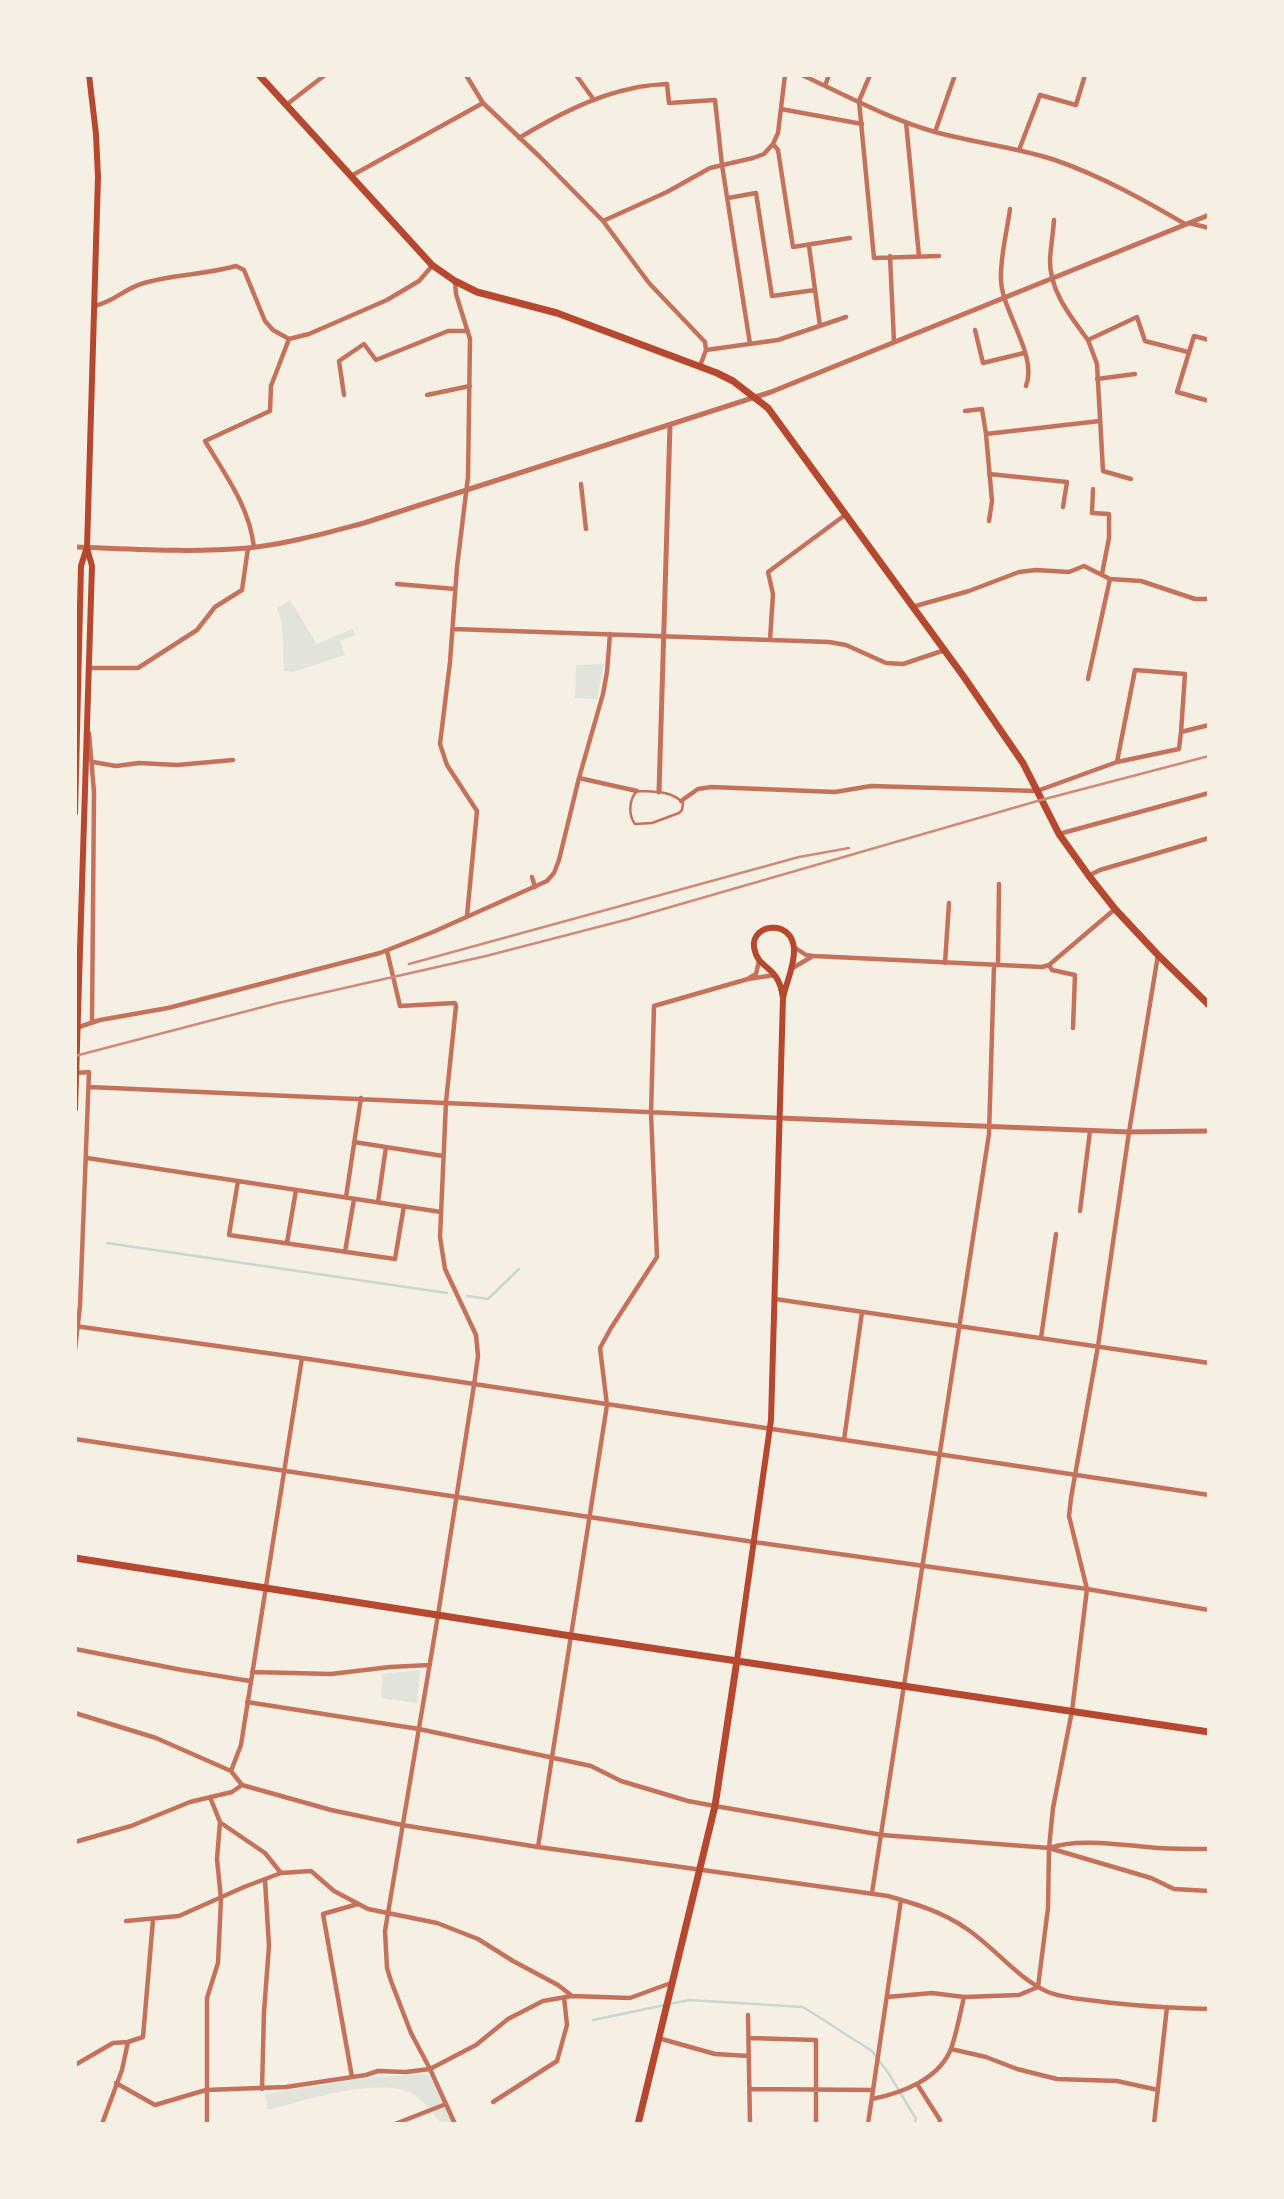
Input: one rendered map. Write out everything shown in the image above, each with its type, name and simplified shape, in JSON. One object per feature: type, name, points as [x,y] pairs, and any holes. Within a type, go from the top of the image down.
[{"type":"main road","points":[[75,1109],[92,566],[87,548],[98,177],[89,75]]},
{"type":"main road","points":[[259,75],[432,265],[455,281],[477,292],[557,313],[700,366],[733,381],[768,408],[946,650],[1023,764],[1059,835],[1089,876],[1115,909],[1209,1006]]},
{"type":"main road","points":[[75,813],[80,566],[87,548]]},
{"type":"main road","points":[[638,2124],[715,1806],[771,1430],[783,998],[793,947],[791,936],[782,928],[761,931],[754,938],[759,961],[775,975],[783,998]]},
{"type":"main road","points":[[75,1558],[1209,1732]]},
{"type":"street","points":[[286,105],[325,75]]},
{"type":"street","points":[[466,75],[483,103],[603,221],[649,283],[705,342],[706,350],[700,366]]},
{"type":"street","points":[[576,75],[594,100]]},
{"type":"street","points":[[603,221],[710,168],[764,154],[778,133],[785,75]]},
{"type":"street","points":[[802,75],[906,122],[935,132],[1057,160],[1187,223],[1209,228]]},
{"type":"street","points":[[825,86],[830,75]]},
{"type":"street","points":[[870,75],[859,100],[874,258],[939,256]]},
{"type":"street","points":[[935,132],[955,75]]},
{"type":"street","points":[[1019,150],[1040,95],[1076,105],[1085,75]]},
{"type":"street","points":[[519,138],[561,114],[594,100],[634,88],[667,84],[669,103],[715,100],[722,165],[750,344]]},
{"type":"street","points":[[351,176],[483,103]]},
{"type":"street","points":[[781,110],[862,124]]},
{"type":"street","points":[[906,122],[919,256]]},
{"type":"street","points":[[773,144],[778,150],[793,247],[850,238]]},
{"type":"street","points":[[727,198],[756,193],[772,296],[815,290]]},
{"type":"street","points":[[1010,209],[1001,282],[1004,297],[1023,344],[1029,378],[1026,386]]},
{"type":"street","points":[[75,547],[182,550],[251,547],[364,523],[754,397],[1209,215]]},
{"type":"street","points":[[1054,220],[1050,262],[1052,277],[1064,309],[1088,340],[1097,364],[1102,471],[1131,478]]},
{"type":"street","points":[[809,246],[820,326]]},
{"type":"street","points":[[890,256],[894,342]]},
{"type":"street","points":[[94,306],[111,301],[139,284],[162,278],[213,273],[236,266],[244,270],[265,321],[273,330],[289,339],[309,334],[387,300],[419,281],[432,265]]},
{"type":"street","points":[[455,281],[456,294],[470,339],[467,490],[440,748],[447,765],[477,811],[467,916]]},
{"type":"street","points":[[706,350],[778,340],[846,317]]},
{"type":"street","points":[[1088,340],[1137,317],[1145,341],[1188,352]]},
{"type":"street","points":[[975,330],[983,363],[1024,353]]},
{"type":"street","points":[[344,394],[339,361],[364,344],[376,360],[448,331],[468,331]]},
{"type":"street","points":[[1209,340],[1194,336],[1177,392],[1209,401]]},
{"type":"street","points":[[89,668],[138,668],[197,630],[215,607],[242,590],[251,547],[249,519],[205,442],[270,411],[271,386],[289,339]]},
{"type":"street","points":[[1097,379],[1135,374]]},
{"type":"street","points":[[427,395],[470,386]]},
{"type":"street","points":[[965,411],[982,409],[992,501],[989,521]]},
{"type":"street","points":[[986,434],[1100,421]]},
{"type":"street","points":[[659,792],[670,425]]},
{"type":"street","points":[[989,474],[1067,482],[1063,507]]},
{"type":"street","points":[[581,484],[586,529]]},
{"type":"street","points":[[1093,489],[1092,513],[1110,514],[1109,538],[1102,574]]},
{"type":"street","points":[[770,640],[773,594],[768,572],[845,515]]},
{"type":"street","points":[[912,607],[969,591],[1019,572],[1069,572],[1084,566],[1110,579],[1141,581],[1195,599],[1209,599]]},
{"type":"street","points":[[1088,678],[1110,579]]},
{"type":"street","points":[[397,584],[455,589]]},
{"type":"street","points":[[453,629],[830,642],[846,645],[886,663],[903,664],[946,650]]},
{"type":"street","points":[[76,1026],[167,1008],[387,951],[547,881],[554,873],[603,694],[610,634]]},
{"type":"street","points":[[681,801],[698,789],[711,787],[835,792],[871,786],[1037,791],[1116,762],[1179,749],[1185,674],[1135,670],[1116,762]]},
{"type":"street","points":[[1181,732],[1209,725]]},
{"type":"street","points":[[87,726],[93,762],[95,842],[92,1022]]},
{"type":"street","points":[[93,762],[116,766],[150,762],[203,764],[233,760]]},
{"type":"street","points":[[579,778],[637,792]]},
{"type":"street","points":[[1059,835],[1209,793]]},
{"type":"street","points":[[1089,876],[1100,870],[1209,838]]},
{"type":"street","points":[[532,877],[535,887]]},
{"type":"street","points":[[872,1893],[990,1126],[999,884]]},
{"type":"street","points":[[945,963],[949,903]]},
{"type":"street","points":[[793,947],[806,955],[814,956],[1042,967],[1049,965],[1115,909]]},
{"type":"street","points":[[387,951],[400,1006],[455,1003],[457,1006],[446,1102],[440,1212],[441,1249],[445,1269],[476,1335],[478,1356],[385,1931],[387,1968],[411,2033],[455,2124]]},
{"type":"street","points":[[1038,1987],[1048,1908],[1053,1808],[1072,1711],[1087,1589],[1069,1516],[1158,955]]},
{"type":"street","points":[[790,969],[814,956]]},
{"type":"street","points":[[748,979],[756,974],[759,961]]},
{"type":"street","points":[[1049,965],[1052,970],[1075,975],[1073,1028]]},
{"type":"street","points":[[538,1847],[607,1405],[600,1348],[657,1257],[651,1112],[654,1006],[748,979],[775,975]]},
{"type":"street","points":[[75,1073],[89,1072],[87,1158],[75,1350]]},
{"type":"street","points":[[89,1087],[1090,1131],[1209,1131]]},
{"type":"street","points":[[346,1197],[361,1098]]},
{"type":"street","points":[[1080,1211],[1090,1131]]},
{"type":"street","points":[[354,1142],[443,1156]]},
{"type":"street","points":[[378,1202],[386,1147]]},
{"type":"street","points":[[87,1158],[440,1212]]},
{"type":"street","points":[[238,1181],[229,1235],[395,1259],[404,1206]]},
{"type":"street","points":[[288,1243],[296,1190]]},
{"type":"street","points":[[345,1252],[354,1199]]},
{"type":"street","points":[[1041,1338],[1056,1234]]},
{"type":"street","points":[[775,1299],[1209,1363]]},
{"type":"street","points":[[844,1440],[862,1312]]},
{"type":"street","points":[[77,1326],[1209,1495]]},
{"type":"street","points":[[231,1771],[242,1745],[302,1358]]},
{"type":"street","points":[[75,1439],[754,1542],[1087,1589],[1209,1610]]},
{"type":"street","points":[[75,1648],[250,1681]]},
{"type":"street","points":[[252,1672],[331,1674],[430,1665]]},
{"type":"street","points":[[247,1702],[419,1729],[591,1766],[621,1781],[655,1792],[715,1806],[882,1835],[1049,1848],[1151,1878],[1174,1889],[1209,1891]]},
{"type":"street","points":[[75,1713],[156,1738],[231,1771],[242,1785],[331,1810],[402,1825],[538,1847],[872,1893],[926,1907],[969,1930],[1038,1987],[1066,1997],[1167,2007],[1209,2008]]},
{"type":"street","points":[[75,1842],[131,1826],[190,1802],[232,1792],[242,1785]]},
{"type":"street","points":[[207,2124],[207,1998],[218,1963],[220,1899],[217,1859],[220,1822],[210,1797]]},
{"type":"street","points":[[220,1822],[265,1853],[281,1873]]},
{"type":"street","points":[[1049,1848],[1094,1843],[1162,1849],[1209,1849]]},
{"type":"street","points":[[126,1921],[179,1916],[281,1873],[311,1871],[334,1891],[358,1904],[437,1923],[478,1939],[558,1985],[572,1996]]},
{"type":"street","points":[[262,2089],[269,1946],[265,1880]]},
{"type":"street","points":[[869,2124],[901,1900]]},
{"type":"street","points":[[352,2077],[323,1914],[358,1904]]},
{"type":"street","points":[[75,2065],[113,2043],[143,2037],[153,1920]]},
{"type":"street","points":[[116,2083],[155,2105],[206,2090],[262,2089],[378,2071],[406,2073],[430,2069],[476,2045],[508,2019],[543,2001],[572,1996],[630,1998],[671,1983]]},
{"type":"street","points":[[887,1997],[932,1993],[964,1997],[1019,1995],[1038,1987]]},
{"type":"street","points":[[493,2102],[557,2061],[567,2025],[564,1997]]},
{"type":"street","points":[[872,2099],[897,2094],[917,2084],[942,2064],[951,2049],[964,1997]]},
{"type":"street","points":[[1154,2124],[1167,2007]]},
{"type":"street","points":[[748,2015],[750,2124]]},
{"type":"street","points":[[658,2038],[715,2054],[749,2056]]},
{"type":"street","points":[[749,2038],[816,2039],[816,2124]]},
{"type":"street","points":[[102,2124],[122,2070],[128,2042]]},
{"type":"street","points":[[951,2049],[986,2057],[1057,2080],[1117,2081],[1158,2090]]},
{"type":"street","points":[[917,2084],[940,2120],[939,2124]]},
{"type":"street","points":[[750,2089],[873,2090]]},
{"type":"street","points":[[394,2124],[446,2104]]},
{"type":"lane","points":[[637,792],[659,792],[674,796],[683,806],[679,813],[638,825],[632,821],[631,814],[631,801],[637,792]]},
{"type":"shaded area","points":[[290,600],[317,644],[352,629],[356,635],[340,641],[345,655],[293,672],[284,671],[282,623],[277,608]]},
{"type":"shaded area","points":[[604,664],[597,699],[575,698],[576,665]]},
{"type":"shaded area","points":[[420,1670],[417,1703],[381,1698],[383,1674]]},
{"type":"shaded area","points":[[424,2074],[432,2077],[453,2124],[442,2124],[420,2099],[402,2090],[365,2088],[344,2091],[268,2110],[265,2094],[373,2077]]},
{"type":"waterway","points":[[107,1243],[447,1293]]},
{"type":"waterway","points":[[467,1296],[488,1299],[519,1269]]},
{"type":"waterway","points":[[593,2020],[689,2000],[803,2007],[872,2051],[916,2119],[915,2124]]},
{"type":"railway","points":[[75,1056],[278,1003],[486,956],[629,919],[1041,800],[1209,756]]},
{"type":"railway","points":[[409,964],[799,857],[849,848]]}]
